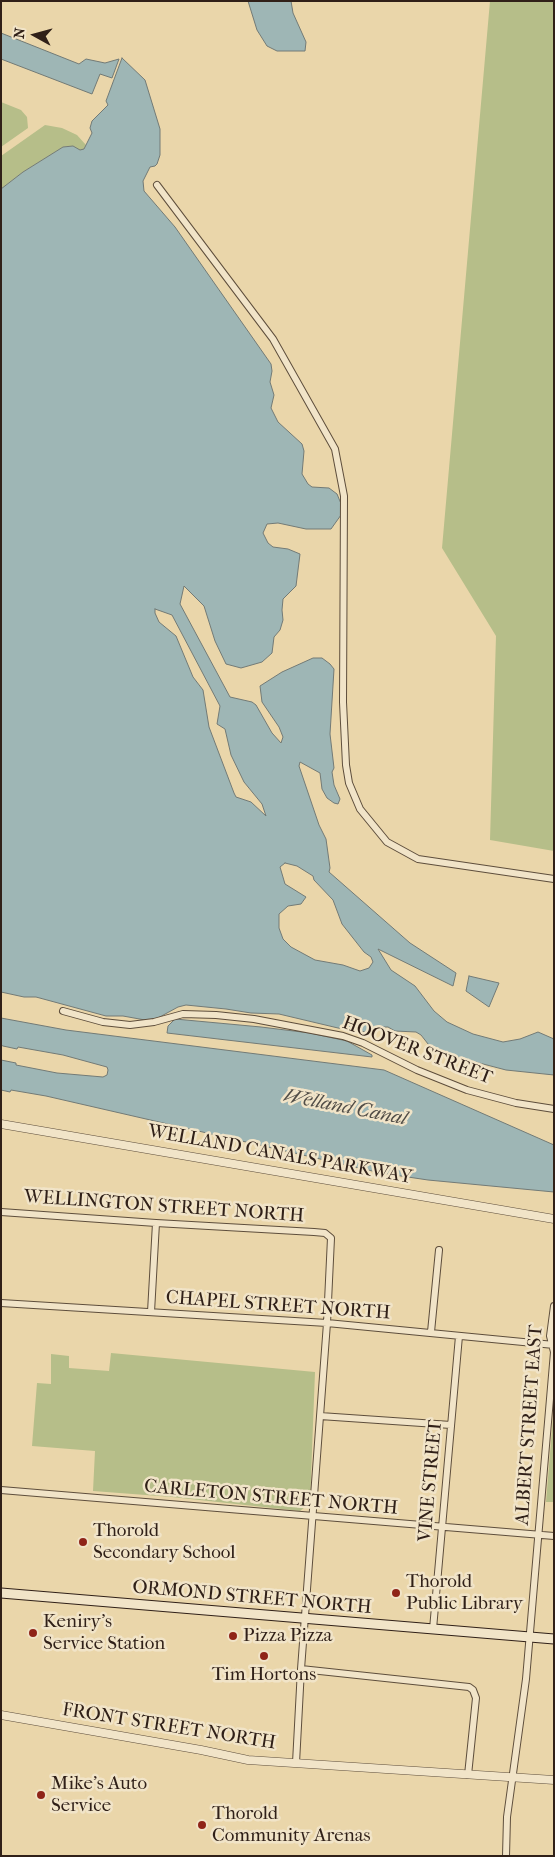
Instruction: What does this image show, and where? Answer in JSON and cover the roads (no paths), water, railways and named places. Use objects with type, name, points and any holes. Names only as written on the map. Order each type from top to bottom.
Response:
[{"type":"main road","name":"ORMOND STREET NORTH","points":[[1,1592],[554,1639]]},
{"type":"street","points":[[157,185],[274,339],[335,449],[344,496],[343,702],[346,765],[350,783],[360,809],[387,842],[418,859],[554,879]]},
{"type":"street","name":"HOOVER STREET","points":[[62,1012],[103,1022],[130,1025],[154,1022],[183,1014],[216,1015],[254,1019],[344,1036],[363,1043],[417,1070],[466,1090],[516,1103],[554,1109]]},
{"type":"street","name":"WELLAND CANALS PARKWAY","points":[[1,1124],[554,1219]]},
{"type":"street","name":"WELLINGTON STREET NORTH","points":[[1,1212],[325,1233],[331,1238],[332,1244],[328,1323]]},
{"type":"street","points":[[151,1312],[156,1223]]},
{"type":"street","points":[[431,1332],[439,1250]]},
{"type":"street","name":"CHAPEL STREET NORTH","points":[[1,1303],[328,1323],[553,1345]]},
{"type":"street","name":"ALBERT STREET EAST","points":[[506,1856],[507,1817],[530,1637],[553,1345],[550,1336],[554,1306]]},
{"type":"street","points":[[296,1763],[300,1669],[328,1323]]},
{"type":"street","name":"VINE STREET","points":[[433,1629],[459,1336]]},
{"type":"street","points":[[320,1416],[451,1425]]},
{"type":"street","name":"CARLETON STREET NORTH","points":[[1,1490],[554,1536]]},
{"type":"street","points":[[300,1669],[469,1687],[473,1690],[476,1698],[468,1776]]},
{"type":"street","name":"FRONT STREET NORTH","points":[[1,1714],[248,1760],[468,1776],[554,1780]]},
{"type":"water","points":[[248,1],[291,1],[293,13],[306,42],[305,51],[277,51],[267,46],[257,30]]},
{"type":"water","points":[[1,33],[79,64],[86,59],[105,63],[119,59],[112,78],[100,74],[92,94],[1,59]]},
{"type":"water","points":[[122,58],[145,80],[160,129],[160,155],[157,164],[150,167],[143,181],[144,191],[175,227],[271,364],[270,382],[274,395],[271,408],[278,422],[302,444],[304,451],[302,474],[308,484],[312,487],[329,488],[337,494],[342,506],[341,515],[331,529],[306,529],[278,523],[267,524],[263,533],[268,543],[273,547],[288,549],[300,554],[296,586],[283,599],[283,620],[280,630],[274,637],[272,653],[262,662],[241,668],[226,664],[215,641],[204,606],[184,586],[180,604],[230,697],[252,702],[256,705],[272,733],[281,743],[283,737],[279,727],[262,702],[260,686],[282,672],[313,658],[322,658],[334,669],[330,734],[334,785],[340,799],[338,804],[327,798],[322,789],[320,773],[300,762],[299,766],[319,825],[326,839],[329,872],[410,943],[456,973],[453,986],[378,949],[391,970],[415,986],[434,1011],[447,1022],[473,1034],[503,1042],[520,1039],[538,1032],[554,1039],[554,1075],[506,1070],[464,1059],[432,1049],[421,1035],[416,1032],[395,1031],[388,1027],[379,1027],[366,1032],[338,1028],[279,1014],[251,1013],[186,1005],[178,1007],[156,1019],[145,1020],[123,1016],[106,1016],[36,997],[24,997],[1,992],[1,189],[23,172],[63,147],[73,146],[80,150],[84,149],[92,133],[90,128],[92,121],[108,105],[106,101]],"holes":[[[155,609],[172,615],[220,706],[217,724],[225,729],[231,755],[244,782],[262,804],[266,816],[251,802],[236,797],[209,727],[203,690],[193,677],[176,636],[159,622]],[[285,863],[297,866],[313,876],[314,880],[333,900],[342,924],[364,952],[371,957],[373,962],[369,968],[360,971],[343,965],[315,960],[291,947],[283,939],[279,928],[279,914],[288,906],[301,904],[306,897],[285,884],[280,867]]]},
{"type":"water","points":[[469,976],[499,983],[489,1007],[466,991]]},
{"type":"water","name":"Welland Canal","points":[[1,1018],[66,1030],[384,1070],[554,1145],[554,1192],[428,1180],[381,1173],[46,1096],[1,1090],[1,1060],[57,1073],[103,1077],[107,1075],[108,1070],[107,1067],[63,1055],[3,1046],[1,1045]]},
{"type":"water","points":[[175,1019],[310,1033],[347,1041],[372,1055],[372,1057],[167,1033],[168,1026]]},
{"type":"place","name":"Thorold Secondary School","points":[[83,1542]]},
{"type":"place","name":"Thorold Public Library","points":[[396,1593]]},
{"type":"place","name":"Keniry's Service Station","points":[[33,1633]]},
{"type":"place","name":"Pizza Pizza","points":[[233,1636]]},
{"type":"place","name":"Tim Hortons","points":[[264,1656]]},
{"type":"place","name":"Mike's Auto Service","points":[[41,1795]]},
{"type":"place","name":"Thorold Community Arenas","points":[[202,1825]]}]
